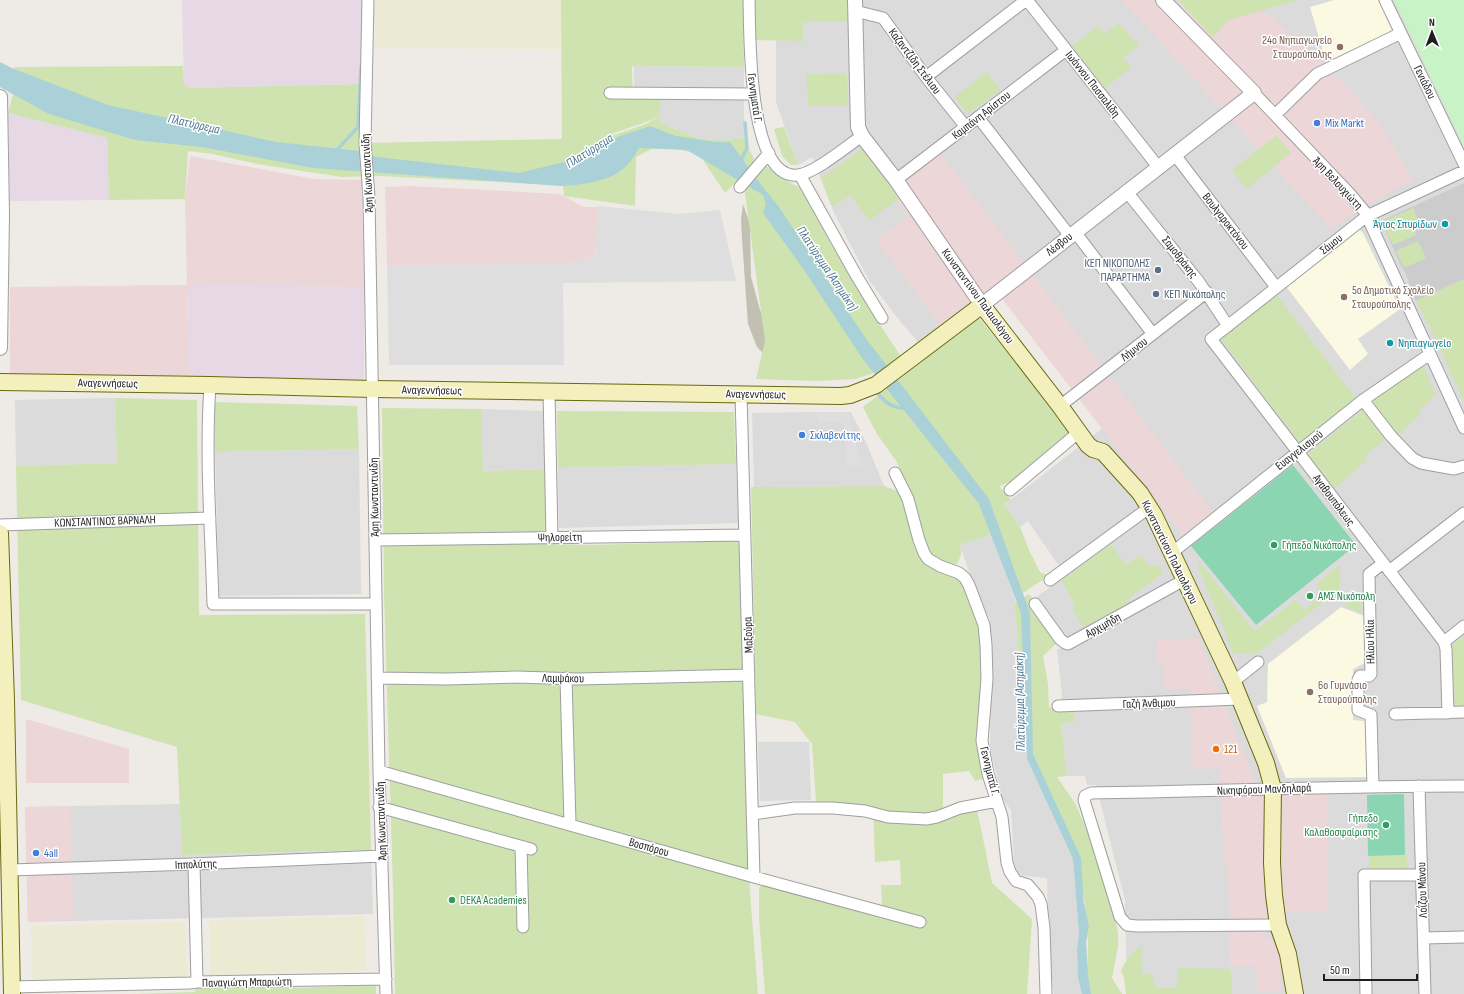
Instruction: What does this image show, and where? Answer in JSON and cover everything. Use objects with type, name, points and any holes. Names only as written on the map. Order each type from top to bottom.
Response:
[{"type":"main road","name":"Λέσβου","points":[[862,391],[876,386],[982,305]]},
{"type":"main road","name":"Κωνσταντίνου Παλαιολόγου","points":[[982,305],[1060,406],[1088,445],[1093,449],[1103,452],[1140,493],[1150,507],[1173,552],[1184,580],[1233,682],[1266,763],[1273,789],[1272,863],[1274,895],[1278,925],[1288,954],[1295,994]]},
{"type":"main road","name":"Αναγεννήσεως","points":[[0,382],[210,384],[373,389],[834,396],[850,395],[862,391]]},
{"type":"main road","points":[[0,533],[2,668],[10,870],[12,991]]},
{"type":"street","name":"Άρη Κωνσταντινίδη","points":[[368,0],[365,143],[369,197],[379,807],[386,994]]},
{"type":"street","name":"Γεννηματά Γ.","points":[[749,0],[750,59],[753,94],[758,124],[769,153],[776,164],[791,175],[800,175]]},
{"type":"street","points":[[926,77],[1026,0]]},
{"type":"street","name":"Ιωάννου Πασσαλίδη","points":[[1026,0],[1158,168]]},
{"type":"street","name":"Γενιάδου","points":[[1386,0],[1464,164]]},
{"type":"street","name":"Άρη Βελουχιώτη","points":[[1166,1],[1358,202],[1367,216],[1464,428]]},
{"type":"street","name":"Καζαντζίδη Στέλιου","points":[[855,5],[883,18],[926,77],[966,127]]},
{"type":"street","name":"Κωνσταντίνου Παλαιολόγου","points":[[855,5],[858,127],[862,136],[896,180],[982,305]]},
{"type":"street","points":[[1275,115],[1317,74],[1401,33]]},
{"type":"street","name":"Καμπάνη Αρίστου","points":[[896,180],[1066,50]]},
{"type":"street","points":[[610,93],[753,94]]},
{"type":"street","name":"Λέσβου","points":[[982,305],[1254,93]]},
{"type":"street","points":[[0,97],[2,215],[0,348]]},
{"type":"street","points":[[978,118],[1153,334]]},
{"type":"street","points":[[862,136],[818,167],[800,175],[852,269],[882,318]]},
{"type":"street","points":[[740,187],[769,153]]},
{"type":"street","name":"Βουλγαροκτόνου","points":[[1175,155],[1276,287]]},
{"type":"street","name":"Σάμου","points":[[1211,339],[1367,216],[1464,171]]},
{"type":"street","name":"Σαμοθράκης","points":[[1128,192],[1207,292],[1228,326]]},
{"type":"street","name":"Λήμνου","points":[[1060,406],[1207,292]]},
{"type":"street","name":"Αγαθουπόλεως","points":[[1211,339],[1444,642]]},
{"type":"street","name":"Ευαγγελισμού","points":[[1173,552],[1363,400],[1430,354]]},
{"type":"street","points":[[210,384],[208,412],[208,473],[213,604],[376,604]]},
{"type":"street","points":[[549,391],[552,538]]},
{"type":"street","name":"Μαξούρα","points":[[741,394],[754,877]]},
{"type":"street","points":[[1363,400],[1391,436],[1412,458],[1421,463],[1454,469],[1464,466]]},
{"type":"street","points":[[1010,490],[1079,432]]},
{"type":"street","name":"Γεννηματά Γ.","points":[[895,473],[908,498],[921,547],[928,559],[940,566],[959,573],[965,578],[984,625],[987,679],[982,741],[988,774],[1002,817],[1007,863],[1010,872],[1016,881],[1028,885],[1042,904],[1046,994]]},
{"type":"street","points":[[1050,580],[1150,507]]},
{"type":"street","points":[[1385,567],[1464,513]]},
{"type":"street","name":"ΚΩΝΣΤΑΝΤΙΝΟΣ ΒΑΡΝΑΛΗ","points":[[0,525],[210,518]]},
{"type":"street","name":"Ψηλορείτη","points":[[375,540],[745,535]]},
{"type":"street","name":"Ηλίου Ηλία","points":[[1373,787],[1371,715],[1358,710],[1358,678],[1360,676],[1369,676],[1371,674],[1369,574],[1385,567]]},
{"type":"street","name":"Αρχιμήδη","points":[[1035,604],[1060,639],[1065,644],[1068,644],[1184,580]]},
{"type":"street","points":[[1448,713],[1446,649],[1444,642],[1464,626]]},
{"type":"street","points":[[1233,682],[1258,662]]},
{"type":"street","name":"Λαμψάκου","points":[[377,678],[447,679],[749,675]]},
{"type":"street","points":[[566,678],[570,824]]},
{"type":"street","name":"Γαζή Άνθιμου","points":[[1058,706],[1240,699]]},
{"type":"street","points":[[1395,714],[1464,712]]},
{"type":"street","name":"Βοσπόρου","points":[[379,770],[754,877],[920,922]]},
{"type":"street","name":"Λοΐζου Μάνου","points":[[1419,786],[1425,994]]},
{"type":"street","name":"Νικηφόρου Μανδηλαρά","points":[[1278,925],[1133,926],[1126,924],[1120,917],[1084,798],[1089,794],[1464,786]]},
{"type":"street","points":[[752,814],[813,808],[848,809],[865,811],[888,817],[926,819],[960,808],[997,801]]},
{"type":"street","points":[[379,807],[526,848],[523,927]]},
{"type":"street","name":"Ιππολύτης","points":[[10,870],[382,856]]},
{"type":"street","points":[[193,986],[194,864]]},
{"type":"street","points":[[1366,994],[1364,875],[1421,875]]},
{"type":"street","points":[[1424,938],[1464,937]]},
{"type":"street","name":"Παναγιώτη Μπαριώτη","points":[[12,991],[386,979]]},
{"type":"shaded area","points":[[182,0],[362,0],[364,84],[189,88],[184,84]]},
{"type":"shaded area","points":[[754,0],[1464,0],[1464,994],[1127,994],[1125,900],[1096,785],[1087,785],[1085,776],[1067,776],[1061,722],[1062,694],[1057,649],[1066,648],[1070,645],[1035,598],[1066,576],[1028,521],[1020,527],[1004,505],[1112,421],[998,280],[919,343],[899,320],[869,280],[834,213],[812,157],[798,165],[776,102],[776,41]]},
{"type":"shaded area","points":[[1122,0],[1178,0],[1213,37],[1229,20],[1260,11],[1272,18],[1337,77],[1376,119],[1413,179],[1330,228]]},
{"type":"shaded area","name":"24ο Νηπιαγωγείο Σταυρούπολης","points":[[1334,0],[1378,0],[1392,31],[1326,62],[1310,7]]},
{"type":"shaded area","points":[[634,66],[744,67],[744,138],[724,140],[701,139],[660,123],[660,89],[634,90]]},
{"type":"shaded area","points":[[8,113],[107,138],[109,200],[10,201]]},
{"type":"shaded area","points":[[935,146],[1218,519],[1189,542],[993,287],[941,326],[876,240],[908,216],[884,185]]},
{"type":"shaded area","points":[[190,156],[314,179],[362,180],[364,287],[187,285],[185,199]]},
{"type":"shaded area","points":[[1464,183],[1464,279],[1416,301],[1405,272],[1381,221]]},
{"type":"shaded area","points":[[410,186],[560,194],[584,207],[598,207],[595,257],[563,264],[387,265],[385,187]]},
{"type":"shaded area","points":[[743,204],[750,224],[751,277],[760,310],[773,341],[766,356],[757,347],[748,324],[741,219]]},
{"type":"shaded area","points":[[598,206],[679,214],[720,210],[736,281],[563,283],[564,365],[389,365],[387,265],[563,264],[595,257]]},
{"type":"shaded area","name":"5ο Δημοτικό Σχολείο Σταυρούπολης","points":[[1358,228],[1363,233],[1400,309],[1358,339],[1368,354],[1350,370],[1285,285]]},
{"type":"shaded area","points":[[187,285],[189,377],[10,376],[10,287]]},
{"type":"shaded area","points":[[187,285],[364,287],[364,380],[189,377]]},
{"type":"shaded area","points":[[115,398],[117,463],[16,466],[15,400]]},
{"type":"shaded area","points":[[481,409],[544,411],[546,469],[482,471]]},
{"type":"shaded area","points":[[817,412],[848,412],[862,466],[846,467],[844,422],[818,422]]},
{"type":"shaded area","points":[[851,412],[866,442],[884,486],[754,487],[752,413]]},
{"type":"shaded area","points":[[359,449],[361,594],[219,596],[215,452]]},
{"type":"shaded area","points":[[736,464],[738,523],[559,528],[558,468]]},
{"type":"shaded area","points":[[991,534],[1016,602],[1014,604],[1027,759],[1073,859],[1079,934],[1077,949],[1078,978],[1082,994],[1054,994],[1049,955],[1047,878],[1015,875],[1011,810],[1002,798],[990,749],[990,618],[982,610],[960,545]]},
{"type":"shaded area","name":"6ο Γυμνάσιο Σταυρούπολης","points":[[1341,607],[1364,616],[1365,663],[1353,669],[1353,720],[1365,721],[1367,777],[1286,778],[1257,706],[1267,702],[1268,664]]},
{"type":"shaded area","points":[[1199,638],[1260,795],[1327,794],[1328,911],[1265,912],[1267,940],[1280,940],[1281,992],[1257,992],[1256,966],[1230,966],[1228,868],[1226,868],[1224,856],[1219,768],[1192,769],[1191,689],[1164,689],[1164,662],[1155,662],[1155,650],[1158,650],[1158,640]]},
{"type":"shaded area","points":[[26,719],[129,749],[129,783],[26,783]]},
{"type":"shaded area","points":[[758,742],[809,742],[811,800],[760,801]]},
{"type":"shaded area","points":[[180,804],[182,855],[371,850],[373,914],[28,922],[25,807]]},
{"type":"shaded area","points":[[70,806],[73,919],[28,922],[25,807]]},
{"type":"green space","points":[[375,0],[561,0],[561,49],[375,48]]},
{"type":"green space","points":[[561,0],[743,0],[744,67],[632,67],[633,98],[660,97],[660,116],[660,123],[701,139],[724,140],[744,138],[755,161],[725,193],[699,154],[659,145],[636,157],[635,206],[564,196],[563,185],[379,176],[342,177],[257,164],[213,154],[188,151],[185,199],[109,200],[107,138],[8,113],[14,91],[14,67],[183,66],[184,84],[189,88],[364,84],[363,143],[562,139]],"holes":[[[660,116],[646,124],[614,135],[598,148],[575,156],[598,147],[614,133]]]},
{"type":"green space","points":[[753,0],[849,0],[849,21],[803,22],[803,41],[754,40]]},
{"type":"green space","points":[[1178,0],[1298,0],[1229,20],[1213,37]]},
{"type":"green space","points":[[1394,0],[1464,0],[1464,147]]},
{"type":"green space","points":[[1119,23],[1139,46],[1123,57],[1131,67],[1105,88],[1072,46],[1098,26],[1105,34]]},
{"type":"green space","points":[[987,72],[1000,90],[968,114],[954,97]]},
{"type":"green space","points":[[847,73],[848,106],[808,106],[807,74]]},
{"type":"green space","points":[[784,127],[798,165],[791,165],[782,156],[774,129]]},
{"type":"green space","points":[[1276,135],[1291,153],[1247,189],[1232,170]]},
{"type":"green space","points":[[862,149],[900,198],[869,221],[851,195],[832,207],[821,178]]},
{"type":"green space","points":[[766,166],[803,191],[819,218],[829,241],[872,313],[902,358],[877,372],[855,379],[818,381],[756,379],[765,341],[745,193],[753,178]]},
{"type":"green space","points":[[1413,208],[1418,219],[1411,223],[1416,235],[1393,245],[1382,222]]},
{"type":"green space","points":[[1418,241],[1426,258],[1404,268],[1396,251]]},
{"type":"green space","points":[[1464,279],[1464,402],[1430,327],[1416,301]]},
{"type":"green space","points":[[1277,295],[1356,399],[1300,443],[1220,338]]},
{"type":"green space","points":[[979,318],[1073,432],[1010,482],[999,486],[1011,500],[1004,504],[1020,527],[1039,570],[1041,573],[1050,575],[1023,593],[1000,531],[960,545],[961,555],[956,565],[944,564],[928,552],[897,462],[877,434],[863,407]]},
{"type":"green space","points":[[1422,364],[1436,395],[1419,411],[1420,415],[1397,436],[1371,402]]},
{"type":"green space","points":[[115,398],[197,400],[199,615],[365,614],[371,850],[182,855],[177,747],[21,700],[16,466],[117,463]]},
{"type":"green space","points":[[215,402],[357,406],[359,449],[215,452]]},
{"type":"green space","points":[[382,408],[481,409],[483,471],[546,469],[548,544],[590,545],[738,541],[740,551],[750,894],[758,994],[395,994],[384,593]]},
{"type":"green space","points":[[1363,410],[1385,440],[1366,454],[1367,460],[1334,489],[1308,454]]},
{"type":"green space","points":[[557,411],[734,412],[736,464],[558,468]]},
{"type":"green space","name":"Γήπεδο Νικόπολης","points":[[1293,465],[1356,545],[1256,625],[1191,546]]},
{"type":"green space","points":[[884,486],[899,492],[903,498],[920,553],[962,581],[977,619],[980,638],[986,778],[975,781],[969,771],[943,774],[943,809],[977,809],[992,883],[1032,919],[1027,994],[765,994],[759,918],[759,889],[761,884],[883,919],[881,885],[901,885],[900,860],[875,862],[873,806],[816,803],[812,744],[795,722],[756,714],[751,487]]},
{"type":"green space","points":[[1111,544],[1126,565],[1142,555],[1148,565],[1160,565],[1162,574],[1130,597],[1130,601],[1117,611],[1084,628],[1072,608],[1075,604],[1061,580]]},
{"type":"green space","points":[[1199,562],[1255,631],[1295,600],[1308,614],[1257,653],[1234,654],[1198,567]]},
{"type":"green space","points":[[1340,565],[1339,590],[1309,613],[1305,609],[1324,594],[1316,584]]},
{"type":"green space","points":[[1361,593],[1362,613],[1344,606]]},
{"type":"green space","points":[[1029,594],[1035,601],[1057,643],[1043,656],[1048,684],[1049,708],[1075,705],[1074,723],[1061,722],[1067,776],[1057,777],[1076,805],[1095,850],[1107,885],[1118,932],[1118,946],[1112,978],[1122,994],[1089,994],[1087,978],[1088,944],[1083,892],[1064,832],[1029,750],[1023,705],[1014,604]]},
{"type":"green space","points":[[1464,636],[1464,706],[1455,707],[1452,645]]},
{"type":"green space","name":"Γήπεδο Καλαθοσφαίρισης","points":[[1404,794],[1405,855],[1368,856],[1367,795]]},
{"type":"green space","points":[[1369,856],[1407,856],[1408,869],[1405,871],[1369,872]]},
{"type":"green space","points":[[364,916],[366,970],[211,975],[209,921]]},
{"type":"green space","points":[[185,922],[187,979],[33,983],[31,926]]},
{"type":"green space","points":[[1142,945],[1142,973],[1151,974],[1156,988],[1177,988],[1177,968],[1231,969],[1232,994],[1126,994],[1124,977],[1121,971],[1130,956]]},
{"type":"green space","points":[[376,985],[376,994],[131,994],[195,992],[196,988],[295,988]]},
{"type":"water","points":[[0,62],[14,69],[108,105],[276,142],[360,151],[377,157],[519,173],[593,155],[617,137],[650,126],[676,136],[716,142],[730,142],[779,207],[864,336],[989,499],[1030,613],[1033,754],[1081,858],[1088,975],[1091,994],[1082,994],[1078,978],[1077,949],[1079,934],[1073,859],[1027,759],[1021,613],[979,504],[862,358],[804,270],[763,213],[766,205],[763,195],[687,150],[639,148],[626,166],[618,173],[610,177],[585,184],[561,186],[313,168],[202,147],[135,140],[49,114],[0,87]]},
{"type":"waterway","points":[[335,152],[358,127],[361,67]]},
{"type":"waterway","points":[[740,162],[747,148],[745,123]]},
{"type":"waterway","points":[[875,390],[888,403],[895,407],[906,409]]},
{"type":"waterway","name":"Πλατύρεμμα (Ασημάκη)","points":[[1083,906],[1087,926],[1085,939]]},
{"type":"place","name":"24ο Νηπιαγωγείο Σταυρούπολης","points":[[1340,47]]},
{"type":"place","name":"Mix Markt","points":[[1317,123]]},
{"type":"place","name":"Άγιος Σπυρίδων","points":[[1445,224]]},
{"type":"place","name":"ΚΕΠ ΝΙΚΟΠΟΛΗΣ ΠΑΡΑΡΤΗΜΑ","points":[[1158,270]]},
{"type":"place","name":"ΚΕΠ Νικόπολης","points":[[1156,294]]},
{"type":"place","name":"5ο Δημοτικό Σχολείο Σταυρούπολης","points":[[1344,297]]},
{"type":"place","name":"Νηπιαγωγείο","points":[[1390,343]]},
{"type":"place","name":"Σκλαβενίτης","points":[[802,435]]},
{"type":"place","name":"Γήπεδο Νικόπολης","points":[[1274,545]]},
{"type":"place","name":"ΑΜΣ Νικόπολη","points":[[1310,596]]},
{"type":"place","name":"6ο Γυμνάσιο Σταυρούπολης","points":[[1310,692]]},
{"type":"place","name":"121","points":[[1216,749]]},
{"type":"place","name":"Γήπεδο Καλαθοσφαίρισης","points":[[1386,825]]},
{"type":"place","name":"4all","points":[[36,853]]},
{"type":"place","name":"DEKA Academies","points":[[452,900]]},
{"type":"water label","name":"Πλατύρρεμα","points":[[194,123]]},
{"type":"water label","name":"Πλατύρρεμα","points":[[589,150]]}]
